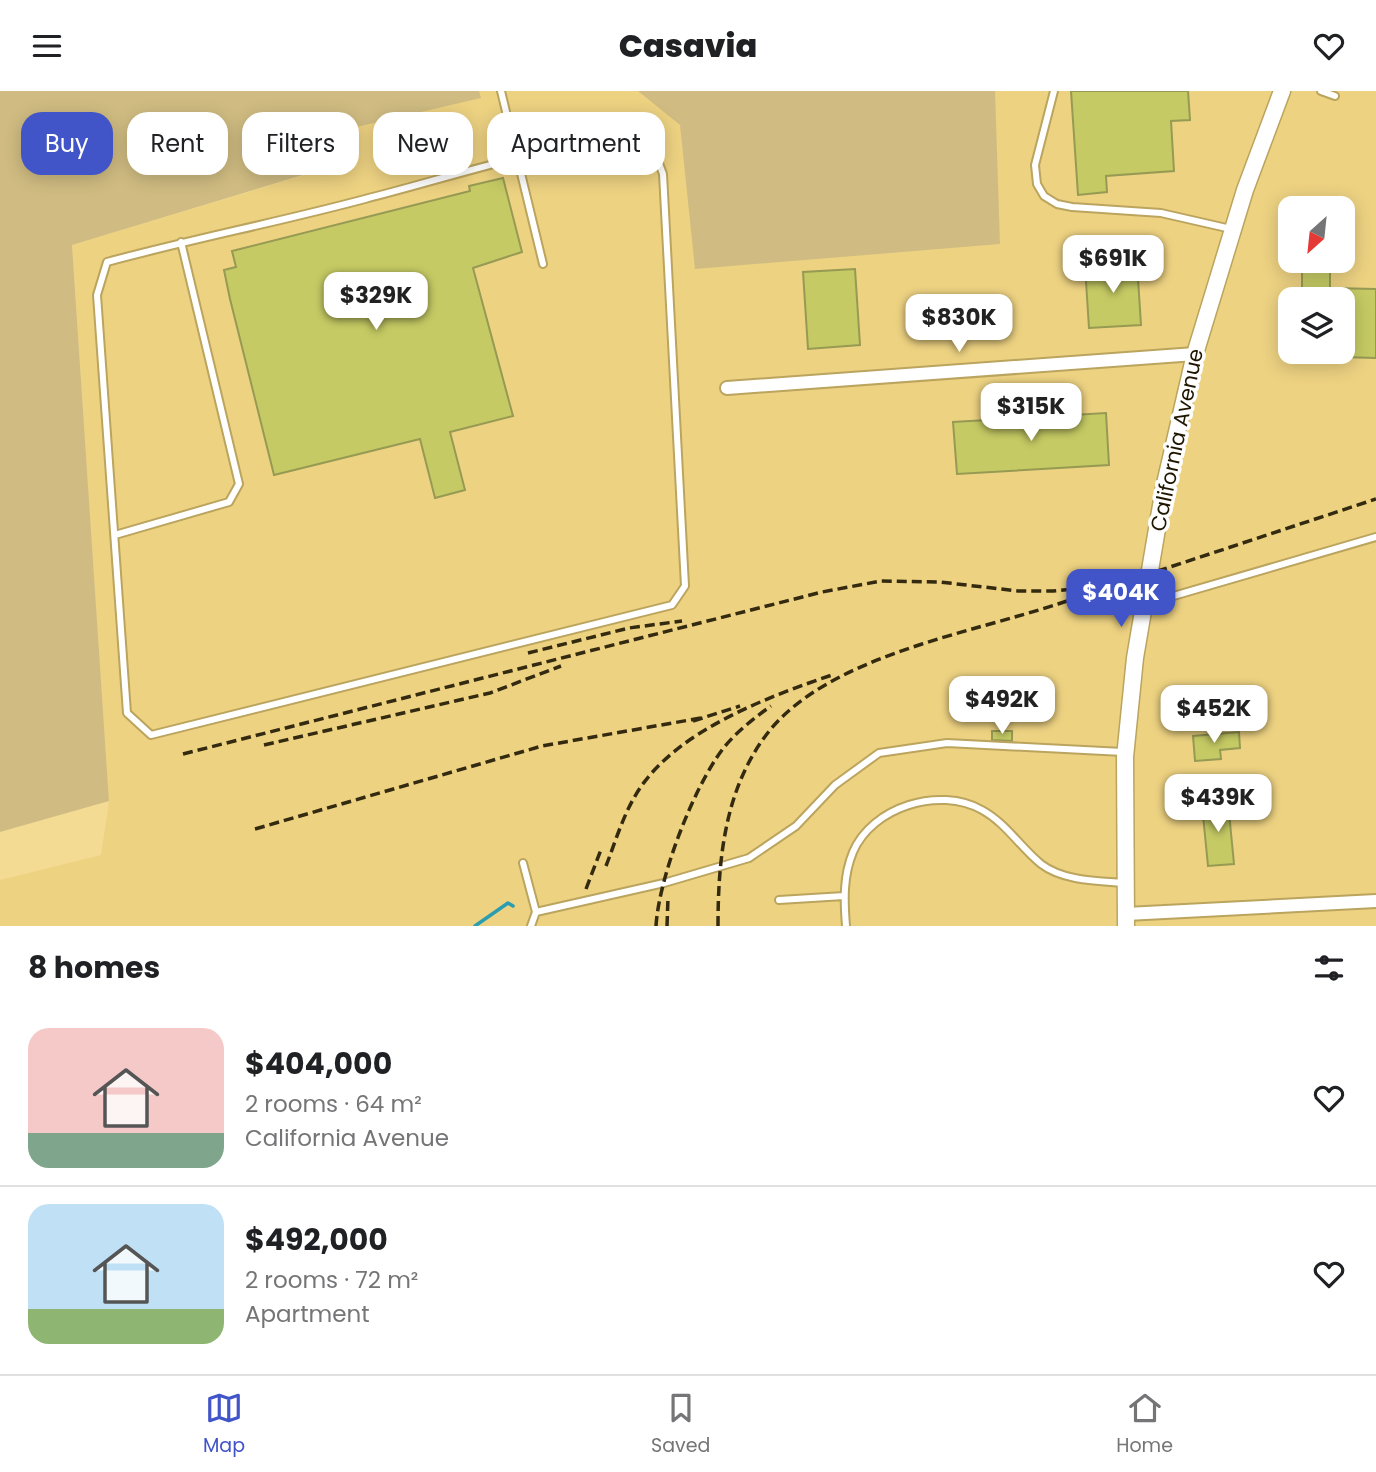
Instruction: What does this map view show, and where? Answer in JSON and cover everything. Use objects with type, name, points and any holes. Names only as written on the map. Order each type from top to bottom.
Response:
[{"type":"street","name":"California Avenue","points":[[1126,920],[1125,752],[1144,605],[1164,488],[1195,354],[1233,229],[1282,91]]},
{"type":"street","points":[[727,388],[1195,354]]},
{"type":"street","points":[[1126,920],[1376,901]]},
{"type":"lane","points":[[501,91],[505,112]]},
{"type":"lane","points":[[1054,91],[1035,166],[1037,184],[1044,196],[1057,204],[1072,207],[1161,213],[1233,229]]},
{"type":"lane","points":[[1321,91],[1335,96]]},
{"type":"lane","points":[[487,165],[364,199],[107,262],[97,295],[127,713],[151,735],[672,605],[685,586],[663,175]]},
{"type":"lane","points":[[520,175],[543,264]]},
{"type":"lane","points":[[115,535],[229,502],[239,484],[181,242]]},
{"type":"lane","points":[[1144,605],[1376,537]]},
{"type":"lane","points":[[536,912],[652,886],[749,858],[796,826],[835,785],[879,753],[947,743],[1125,752]]},
{"type":"lane","points":[[845,926],[845,874],[854,849],[869,828],[906,805],[938,798],[980,809],[1013,833],[1042,865],[1081,879],[1126,883]]},
{"type":"lane","points":[[523,863],[536,912],[531,926]]},
{"type":"lane","points":[[779,900],[844,896]]},
{"type":"shaded area","points":[[0,91],[479,91],[481,98],[421,112],[373,112],[373,123],[359,126],[359,112],[242,112],[242,175],[303,175],[72,245],[109,801],[0,832]]},
{"type":"shaded area","points":[[312,91],[1376,91],[1376,926],[0,926],[0,880],[101,855],[109,802],[72,245],[305,175],[359,175],[359,112],[316,112]]},
{"type":"shaded area","points":[[638,91],[995,91],[1000,244],[695,269],[680,125]]},
{"type":"building","points":[[1071,91],[1188,91],[1190,120],[1171,121],[1174,171],[1106,176],[1107,192],[1078,195]]},
{"type":"building","points":[[503,178],[522,252],[473,268],[513,416],[450,432],[465,490],[435,498],[420,439],[274,475],[224,270],[236,267],[232,251],[470,191],[469,186]]},
{"type":"building","points":[[1137,263],[1141,325],[1089,328],[1085,266]]},
{"type":"building","points":[[855,269],[860,345],[808,349],[803,272]]},
{"type":"building","points":[[1302,273],[1330,273],[1330,287],[1302,287]]},
{"type":"building","points":[[1355,289],[1376,289],[1376,358],[1355,357]]},
{"type":"building","points":[[1106,413],[1109,465],[957,474],[953,422]]},
{"type":"building","points":[[992,731],[1012,731],[1012,741],[992,740]]},
{"type":"building","points":[[1239,732],[1240,748],[1220,750],[1221,759],[1195,761],[1193,736]]},
{"type":"building","points":[[1228,802],[1234,864],[1208,866],[1202,805]]},
{"type":"waterway","points":[[475,926],[508,903],[513,906]]},
{"type":"railway","points":[[718,926],[720,875],[727,824],[743,775],[770,730],[796,705],[828,683],[904,650],[1058,604],[1376,499]]},
{"type":"railway","points":[[183,754],[822,592],[881,581],[940,582],[1018,591],[1053,591],[1115,585]]},
{"type":"railway","points":[[528,653],[629,628],[682,621]]},
{"type":"railway","points":[[264,745],[490,693],[561,666]]},
{"type":"railway","points":[[606,866],[634,797],[657,767],[678,748],[728,717],[755,704],[835,674]]},
{"type":"railway","points":[[693,721],[740,706]]},
{"type":"railway","points":[[656,926],[671,859],[700,787],[727,744],[771,706]]},
{"type":"railway","points":[[255,829],[542,746],[701,718]]},
{"type":"railway","points":[[586,889],[602,847]]},
{"type":"railway","points":[[667,926],[668,898]]}]
